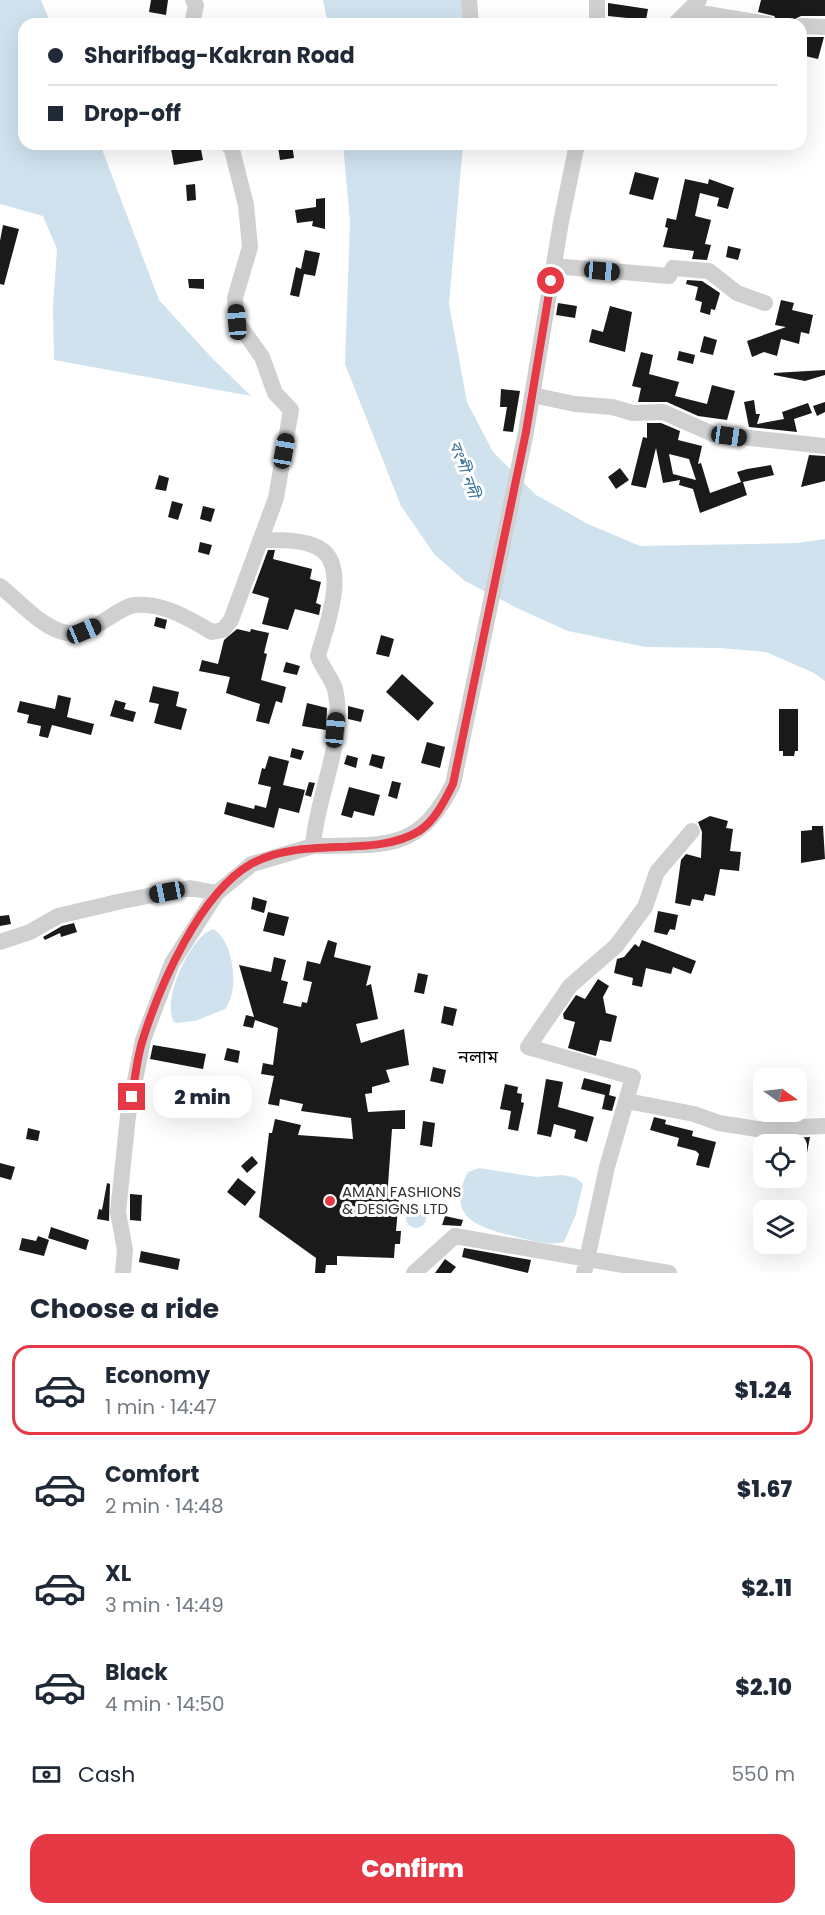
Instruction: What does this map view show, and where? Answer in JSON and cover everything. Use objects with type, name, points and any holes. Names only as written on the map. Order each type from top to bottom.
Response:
[{"type":"street","points":[[193,0],[196,5],[193,18]]},
{"type":"street","points":[[469,0],[470,18]]},
{"type":"street","points":[[597,0],[597,18]]},
{"type":"street","points":[[681,18],[694,5],[745,18]]},
{"type":"street","points":[[807,27],[825,27]]},
{"type":"street","points":[[0,586],[50,627],[66,633],[93,627],[133,605],[159,608],[186,616],[212,632],[223,630],[231,620],[276,498],[291,410],[275,393],[262,357],[237,322],[235,298],[250,248],[246,205],[232,150]]},
{"type":"street","points":[[123,1273],[125,1250],[118,1212],[120,1180],[128,1116],[143,1040],[172,963],[217,893],[252,864],[313,846],[391,843],[420,831],[440,810],[453,784],[526,432],[576,150]]},
{"type":"street","points":[[554,266],[669,276],[673,268],[709,271],[736,293],[765,303]]},
{"type":"street","points":[[532,395],[575,404],[612,407],[633,413],[663,412],[713,434],[825,446]]},
{"type":"street","points":[[260,540],[296,541],[317,546],[330,559],[336,583],[318,656],[331,677],[337,710],[330,770],[315,823],[313,846]]},
{"type":"street","points":[[586,1266],[604,1178],[633,1077],[528,1047],[570,986],[616,946],[645,907],[657,872],[692,831]]},
{"type":"street","points":[[0,942],[30,932],[58,916],[122,901],[190,888],[217,893]]},
{"type":"street","points":[[627,1101],[694,1114],[719,1123],[757,1129],[825,1126]]},
{"type":"street","points":[[414,1273],[455,1236],[586,1266],[669,1273]]},
{"type":"water","points":[[0,0],[41,0],[48,18],[18,18],[18,150],[102,150],[159,300],[212,358],[251,396],[54,360],[53,307],[57,249],[43,216],[0,204]]},
{"type":"water","points":[[323,0],[461,0],[463,18],[327,18]]},
{"type":"water","name":"বংশী নদী","points":[[344,150],[462,150],[449,304],[467,402],[493,452],[536,495],[588,524],[640,546],[797,543],[825,539],[825,681],[814,673],[766,652],[719,648],[645,647],[568,631],[465,581],[435,555],[401,506],[345,364],[350,222]]},
{"type":"water","points":[[213,929],[226,944],[230,955],[233,979],[230,1001],[225,1009],[195,1021],[175,1023],[171,1014],[171,1001],[180,971],[196,944],[204,934]]},
{"type":"water","points":[[479,1168],[536,1177],[563,1175],[576,1178],[583,1184],[576,1214],[564,1242],[546,1243],[529,1240],[490,1230],[470,1219],[463,1211],[460,1201],[462,1188],[468,1172]]},
{"type":"water","points":[[412,1208],[420,1208],[426,1214],[426,1222],[420,1228],[412,1228],[406,1222],[406,1214]]},
{"type":"building","points":[[151,0],[168,0],[166,15],[149,12]]},
{"type":"building","points":[[761,0],[825,0],[825,16],[775,18],[758,12]]},
{"type":"building","points":[[608,3],[648,9],[646,18],[608,16]]},
{"type":"building","points":[[807,37],[824,37],[818,59],[807,56]]},
{"type":"building","points":[[171,150],[201,150],[203,160],[174,165]]},
{"type":"building","points":[[279,150],[293,150],[294,158],[280,160]]},
{"type":"building","points":[[635,172],[659,178],[653,200],[629,194]]},
{"type":"building","points":[[685,179],[708,184],[709,179],[734,188],[728,209],[717,206],[719,198],[700,193],[695,216],[711,220],[705,244],[711,245],[707,260],[692,259],[694,251],[663,247],[668,228],[665,227],[667,218],[676,220]]},
{"type":"building","points":[[195,184],[196,200],[187,201],[186,185]]},
{"type":"building","points":[[325,198],[325,229],[312,226],[313,221],[297,223],[295,210],[316,207],[316,199]]},
{"type":"building","points":[[3,225],[19,229],[4,285],[0,284],[0,241]]},
{"type":"building","points":[[728,246],[741,249],[738,260],[726,257]]},
{"type":"building","points":[[305,250],[320,253],[315,276],[304,274],[299,297],[290,295],[296,267],[301,269]]},
{"type":"building","points":[[188,279],[204,279],[204,289],[189,288]]},
{"type":"building","points":[[687,280],[702,281],[720,293],[715,310],[711,309],[710,315],[700,312],[702,302],[695,300],[698,287],[686,284]]},
{"type":"building","points":[[781,300],[794,303],[792,310],[813,315],[809,334],[801,332],[799,344],[781,339],[777,356],[764,352],[752,357],[747,341],[786,327],[775,325]]},
{"type":"building","points":[[558,303],[577,306],[575,318],[556,315]]},
{"type":"building","points":[[610,306],[632,312],[625,352],[589,342],[592,329],[603,332]]},
{"type":"building","points":[[704,336],[717,340],[713,355],[700,352]]},
{"type":"building","points":[[679,351],[695,355],[693,364],[677,360]]},
{"type":"building","points":[[641,352],[653,355],[649,374],[679,382],[675,396],[707,404],[712,385],[735,391],[727,420],[698,416],[667,402],[638,402],[641,388],[632,386]]},
{"type":"building","points":[[825,370],[825,375],[805,381],[774,375],[774,373]]},
{"type":"building","points":[[501,389],[520,391],[513,432],[503,431],[507,407],[500,407]]},
{"type":"building","points":[[754,400],[756,414],[760,414],[757,424],[784,419],[782,412],[808,403],[812,413],[794,419],[797,432],[749,427],[744,402]]},
{"type":"building","points":[[825,402],[825,412],[817,416],[813,406]]},
{"type":"building","points":[[647,423],[661,423],[680,431],[678,440],[702,446],[698,464],[701,463],[710,493],[741,482],[737,472],[747,469],[771,465],[774,475],[743,482],[747,495],[700,513],[693,489],[679,485],[680,480],[663,483],[656,448],[646,488],[631,485],[643,437],[647,438]],"holes":[[[669,454],[689,459],[696,480],[673,474]]]},
{"type":"building","points":[[809,455],[825,456],[825,481],[801,487]]},
{"type":"building","points":[[620,468],[629,480],[616,489],[608,477]]},
{"type":"building","points":[[159,475],[169,478],[166,491],[155,489]]},
{"type":"building","points":[[172,501],[183,504],[178,520],[168,517]]},
{"type":"building","points":[[203,506],[215,509],[211,522],[200,519]]},
{"type":"building","points":[[200,542],[212,545],[209,555],[198,552]]},
{"type":"building","points":[[268,550],[275,550],[273,559],[312,569],[310,579],[321,582],[316,603],[321,605],[319,615],[295,609],[288,630],[262,624],[269,598],[252,593]]},
{"type":"building","points":[[156,617],[167,620],[165,629],[154,626]]},
{"type":"building","points":[[237,629],[269,633],[261,680],[286,687],[282,703],[276,701],[269,724],[256,721],[260,704],[226,693],[230,677],[199,671],[202,660],[218,664],[224,640]]},
{"type":"building","points":[[381,635],[394,639],[389,657],[376,654]]},
{"type":"building","points":[[286,662],[300,666],[297,675],[283,672]]},
{"type":"building","points":[[402,674],[434,703],[418,721],[386,692]]},
{"type":"building","points":[[153,686],[179,692],[176,706],[187,709],[181,730],[154,723],[159,704],[149,702]]},
{"type":"building","points":[[58,695],[71,698],[67,717],[94,724],[91,735],[52,725],[48,738],[39,736],[41,726],[27,723],[29,715],[17,712],[20,701],[55,709]]},
{"type":"building","points":[[115,700],[126,703],[124,709],[136,712],[133,722],[110,716]]},
{"type":"building","points":[[307,703],[327,708],[326,730],[302,726]]},
{"type":"building","points":[[348,706],[364,710],[361,722],[348,719]]},
{"type":"building","points":[[779,709],[798,709],[798,751],[795,751],[794,756],[783,756],[783,751],[779,751]]},
{"type":"building","points":[[427,742],[445,747],[440,768],[421,763]]},
{"type":"building","points":[[292,748],[304,751],[301,760],[290,757]]},
{"type":"building","points":[[372,754],[385,757],[382,769],[369,765]]},
{"type":"building","points":[[347,755],[358,758],[356,768],[344,764]]},
{"type":"building","points":[[269,756],[289,761],[283,785],[305,790],[299,813],[279,808],[274,828],[224,814],[227,802],[254,809],[255,805],[266,808],[271,787],[258,784],[262,768],[265,769]]},
{"type":"building","points":[[392,781],[401,783],[397,799],[388,796]]},
{"type":"building","points":[[309,782],[315,783],[311,797],[305,795]]},
{"type":"building","points":[[349,787],[380,795],[374,816],[354,811],[352,818],[341,815]]},
{"type":"building","points":[[710,816],[728,821],[726,828],[733,829],[730,851],[741,852],[739,871],[720,869],[715,896],[705,894],[703,901],[692,899],[690,906],[675,903],[681,860],[686,854],[701,858],[702,832],[698,822]]},
{"type":"building","points":[[812,826],[823,826],[825,859],[801,863],[801,831],[812,830]]},
{"type":"building","points":[[253,897],[267,901],[264,913],[251,909]]},
{"type":"building","points":[[658,911],[678,915],[675,930],[670,929],[667,935],[654,932]]},
{"type":"building","points":[[268,912],[289,917],[284,936],[263,931]]},
{"type":"building","points":[[9,915],[11,924],[0,926],[0,916]]},
{"type":"building","points":[[74,923],[77,932],[61,937],[60,933],[45,940],[43,937],[62,926]]},
{"type":"building","points":[[328,940],[337,943],[334,957],[371,966],[366,986],[371,984],[378,1019],[356,1024],[361,1043],[404,1029],[409,1065],[386,1070],[390,1082],[372,1087],[372,1093],[365,1094],[368,1112],[405,1110],[405,1129],[392,1129],[388,1185],[400,1186],[396,1231],[401,1231],[400,1244],[395,1244],[394,1258],[337,1256],[337,1265],[326,1265],[325,1273],[315,1273],[316,1258],[259,1217],[269,1133],[272,1133],[275,1119],[301,1125],[298,1135],[353,1139],[351,1118],[301,1111],[303,1104],[280,1099],[279,1106],[268,1104],[274,1076],[261,1074],[263,1063],[273,1065],[278,1028],[255,1020],[253,1028],[243,1026],[246,1015],[254,1017],[239,965],[271,972],[274,957],[286,960],[281,980],[288,982],[283,1003],[301,1007],[302,1002],[307,1003],[312,982],[303,980],[307,961],[320,964]]},
{"type":"building","points":[[642,940],[696,961],[691,974],[673,967],[671,974],[646,968],[642,987],[632,985],[633,978],[614,973],[617,959],[624,957],[635,944],[639,947]]},
{"type":"building","points":[[418,973],[428,975],[424,994],[414,992]]},
{"type":"building","points":[[598,979],[609,986],[603,997],[606,1013],[617,1016],[611,1042],[600,1040],[596,1056],[568,1048],[575,1022],[564,1019],[563,1014],[576,995],[585,999]]},
{"type":"building","points":[[444,1006],[457,1009],[453,1026],[441,1023]]},
{"type":"building","points":[[153,1045],[206,1054],[203,1069],[150,1059]]},
{"type":"building","points":[[227,1048],[240,1051],[238,1063],[224,1060]]},
{"type":"building","points":[[433,1067],[446,1070],[443,1084],[430,1081]]},
{"type":"building","points":[[584,1078],[611,1085],[609,1095],[616,1097],[612,1111],[602,1109],[605,1095],[581,1089]]},
{"type":"building","points":[[546,1079],[563,1082],[558,1107],[594,1117],[587,1142],[574,1138],[576,1130],[554,1124],[551,1137],[537,1134]]},
{"type":"building","points":[[505,1084],[518,1087],[517,1093],[522,1094],[521,1102],[524,1103],[518,1131],[508,1129],[511,1111],[500,1109]]},
{"type":"building","points":[[654,1117],[666,1120],[665,1124],[693,1131],[692,1136],[716,1142],[709,1168],[696,1165],[699,1154],[696,1151],[677,1146],[679,1138],[650,1130]]},
{"type":"building","points":[[423,1121],[435,1123],[432,1147],[420,1145]]},
{"type":"building","points":[[28,1128],[40,1131],[38,1141],[26,1139]]},
{"type":"building","points":[[807,1137],[810,1137],[807,1153]]},
{"type":"building","points":[[252,1156],[258,1163],[247,1173],[241,1166]]},
{"type":"building","points":[[0,1163],[15,1167],[11,1180],[0,1177]]},
{"type":"building","points":[[238,1178],[256,1192],[245,1206],[227,1192]]},
{"type":"building","points":[[107,1183],[110,1184],[109,1221],[97,1219],[99,1209],[102,1210]]},
{"type":"building","points":[[130,1194],[142,1195],[141,1221],[130,1220]]},
{"type":"building","points":[[445,1216],[463,1220],[461,1226],[442,1225]]},
{"type":"building","points":[[51,1227],[89,1240],[86,1250],[48,1238]]},
{"type":"building","points":[[38,1236],[49,1240],[44,1256],[19,1250],[22,1238],[36,1241]]},
{"type":"building","points":[[464,1248],[531,1260],[528,1273],[462,1257]]},
{"type":"building","points":[[141,1251],[180,1259],[178,1270],[139,1262]]},
{"type":"building","points":[[445,1259],[456,1267],[451,1273],[435,1273]]},
{"type":"place","name":"AMAN FASHIONS & DESIGNS LTD","points":[[330,1201]]},
{"type":"district","name":"নলাম","points":[[478,1057]]},
{"type":"route","points":[[132,1097],[143,1040],[172,963],[217,893],[252,864],[313,846],[391,843],[420,831],[440,810],[453,784],[526,432],[551,281]]}]
